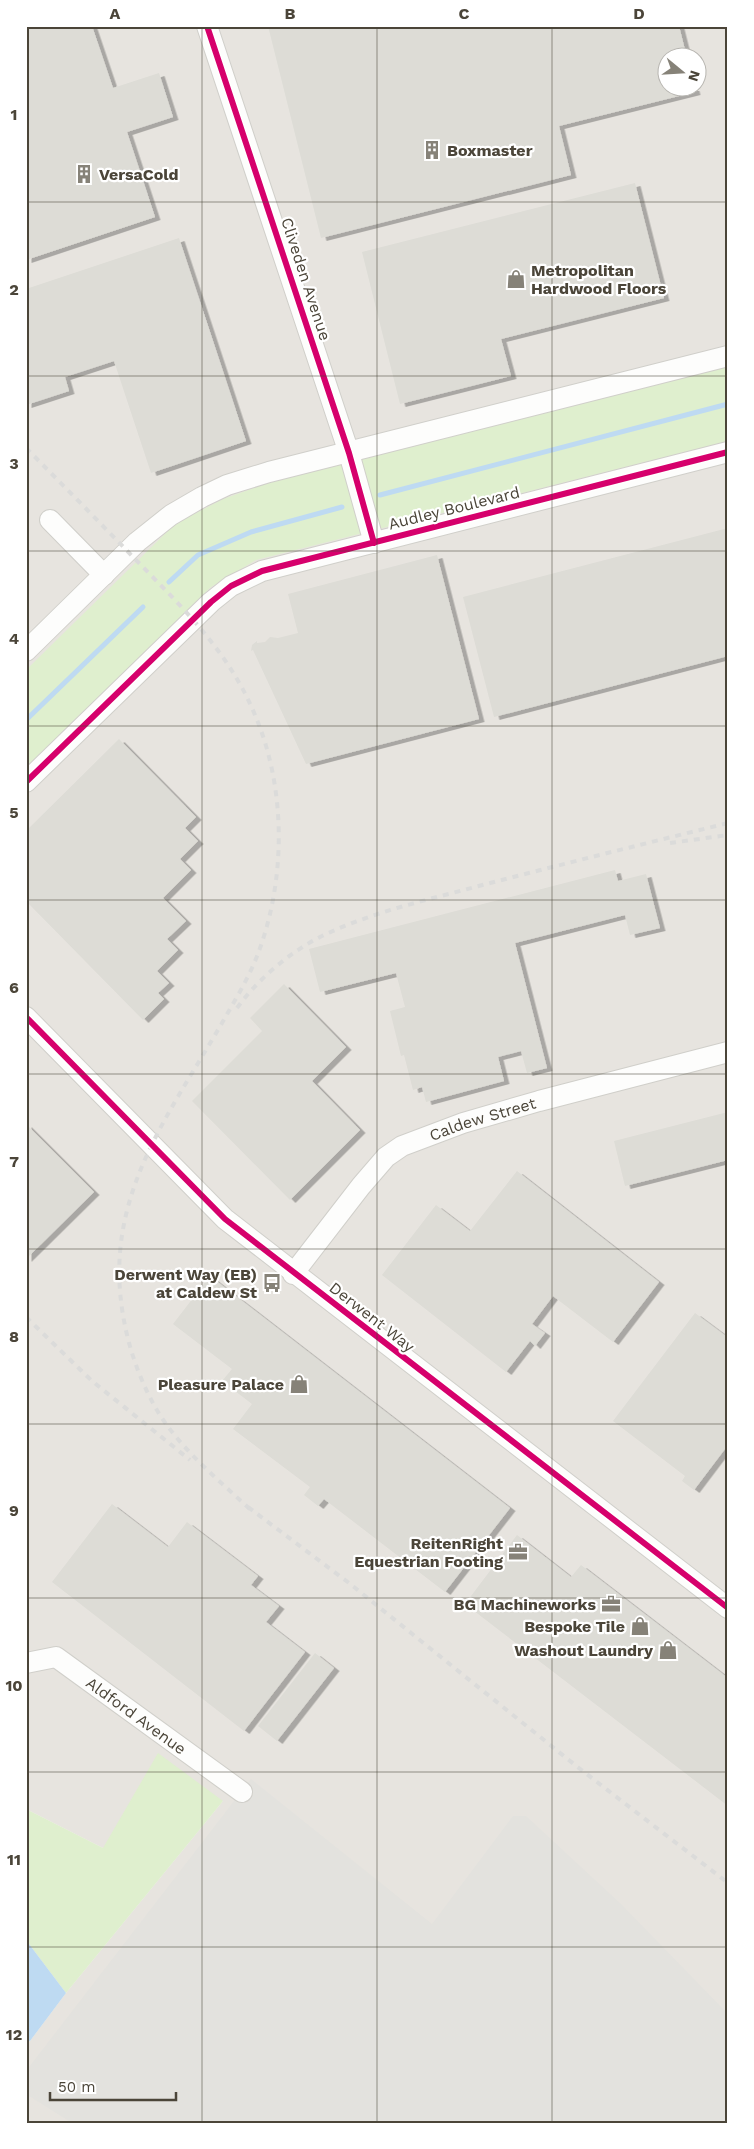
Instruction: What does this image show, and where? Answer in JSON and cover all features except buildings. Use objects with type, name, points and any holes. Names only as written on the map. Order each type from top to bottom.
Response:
[{"type":"street","name":"Cliveden Avenue","points":[[207,26],[349,453],[374,542]]},
{"type":"street","points":[[26,651],[147,532],[202,496],[227,485],[269,472],[728,356]]},
{"type":"street","name":"Audley Boulevard","points":[[26,782],[193,618],[231,586],[262,571],[728,452]]},
{"type":"street","points":[[50,520],[104,575]]},
{"type":"street","name":"Derwent Way","points":[[26,1017],[225,1220],[728,1608]]},
{"type":"street","name":"Caldew Street","points":[[293,1274],[361,1186],[386,1157],[402,1146],[463,1124],[520,1107],[728,1052]]},
{"type":"street","name":"Aldford Avenue","points":[[26,1663],[56,1657],[242,1792]]},
{"type":"shaded area","points":[[26,26],[728,26],[728,2123],[26,2123],[26,2042],[30,2041],[66,1993],[223,1801],[103,1848],[26,1809]]},
{"type":"shaded area","points":[[251,1779],[432,1924],[513,1816],[526,1816],[621,1904],[728,2014],[728,2123],[72,2123],[26,2094],[26,2071]]},
{"type":"green space","points":[[728,364],[728,441],[256,560],[211,587],[26,767],[26,670],[175,524],[223,499],[282,478]]},
{"type":"green space","points":[[158,1753],[223,1801],[66,1993],[26,1940],[26,1809],[103,1848]]},
{"type":"water","points":[[26,1940],[66,1993],[30,2041],[26,2042]]},
{"type":"waterway","points":[[380,495],[728,404]]},
{"type":"waterway","points":[[169,582],[198,555],[251,532],[342,507]]},
{"type":"waterway","points":[[26,720],[143,607]]},
{"type":"railway","points":[[26,448],[173,598],[219,652],[233,672],[255,715],[273,772],[279,833],[278,863],[268,923],[247,979],[161,1126],[144,1161],[131,1196],[122,1233],[119,1273],[123,1315],[133,1358],[144,1386],[158,1412],[186,1448],[253,1512]]},
{"type":"railway","points":[[237,1008],[264,977],[308,943],[358,921],[436,897],[728,823]]},
{"type":"railway","points":[[670,843],[728,835]]},
{"type":"railway","points":[[26,1317],[92,1381],[190,1460]]},
{"type":"railway","points":[[248,1507],[349,1583],[575,1765],[728,1883]]},
{"type":"cycle path","points":[[207,26],[349,453],[374,543]]},
{"type":"cycle path","points":[[26,782],[211,602],[231,586],[262,571],[728,452]]},
{"type":"cycle path","points":[[26,1017],[225,1219],[728,1608]]},
{"type":"place","name":"Boxmaster","points":[[432,150]]},
{"type":"place","name":"VersaCold","points":[[84,174]]},
{"type":"place","name":"Metropolitan Hardwood Floors","points":[[516,279]]},
{"type":"place","name":"Derwent Way (EB) at Caldew St","points":[[272,1283]]},
{"type":"place","name":"Pleasure Palace","points":[[299,1384]]},
{"type":"place","name":"ReitenRight Equestrian Footing","points":[[518,1552]]},
{"type":"place","name":"BG Machineworks","points":[[611,1604]]},
{"type":"place","name":"Bespoke Tile","points":[[640,1626]]},
{"type":"place","name":"Washout Laundry","points":[[668,1650]]}]
